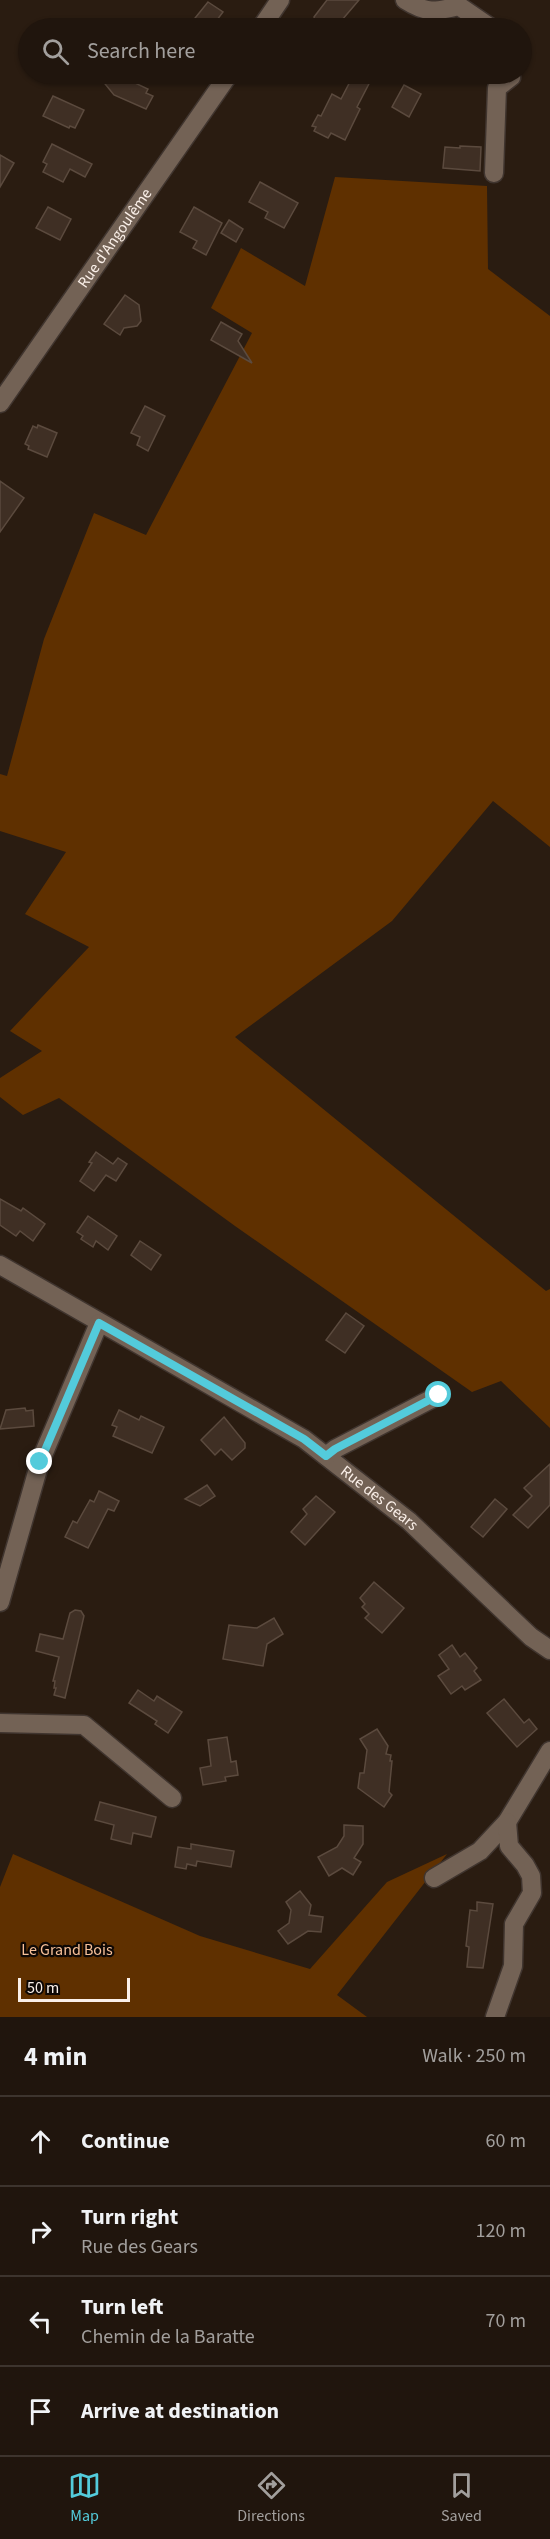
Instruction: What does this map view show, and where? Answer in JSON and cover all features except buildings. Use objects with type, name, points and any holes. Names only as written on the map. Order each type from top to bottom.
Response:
[{"type":"street","points":[[268,18],[280,0]]},
{"type":"street","points":[[405,0],[417,8],[433,12],[459,6],[476,18]]},
{"type":"street","name":"Rue d'Angoulême","points":[[0,403],[222,84]]},
{"type":"street","points":[[494,173],[497,88],[502,84]]},
{"type":"street","name":"Rue des Gears","points":[[0,1265],[304,1439],[409,1521],[531,1637],[550,1650]]},
{"type":"street","points":[[0,1602],[40,1462],[99,1323]]},
{"type":"street","points":[[326,1456],[335,1449],[439,1395]]},
{"type":"street","points":[[0,1723],[84,1725],[172,1797]]},
{"type":"street","points":[[434,1878],[480,1851],[507,1822],[550,1751]]},
{"type":"street","points":[[495,2017],[513,1966],[514,1924],[532,1893],[531,1876],[525,1865],[508,1846],[507,1822]]},
{"type":"green space","points":[[335,177],[487,186],[488,269],[550,316],[550,847],[493,801],[392,921],[235,1037],[546,1291],[550,1289],[550,1428],[501,1381],[472,1392],[235,1226],[59,1098],[23,1115],[0,1097],[0,1078],[42,1051],[10,1031],[89,947],[25,914],[66,852],[0,831],[0,774],[7,776],[44,639],[94,513],[146,535],[252,333],[211,308],[241,248],[305,286]]},
{"type":"green space","name":"Le Grand Bois","points":[[13,1854],[200,1936],[310,1969],[387,1882],[447,1854],[337,1995],[367,2017],[0,2017],[0,1887]]},
{"type":"route","points":[[40,1462],[99,1323],[304,1439],[326,1456],[335,1449],[439,1395]]}]
